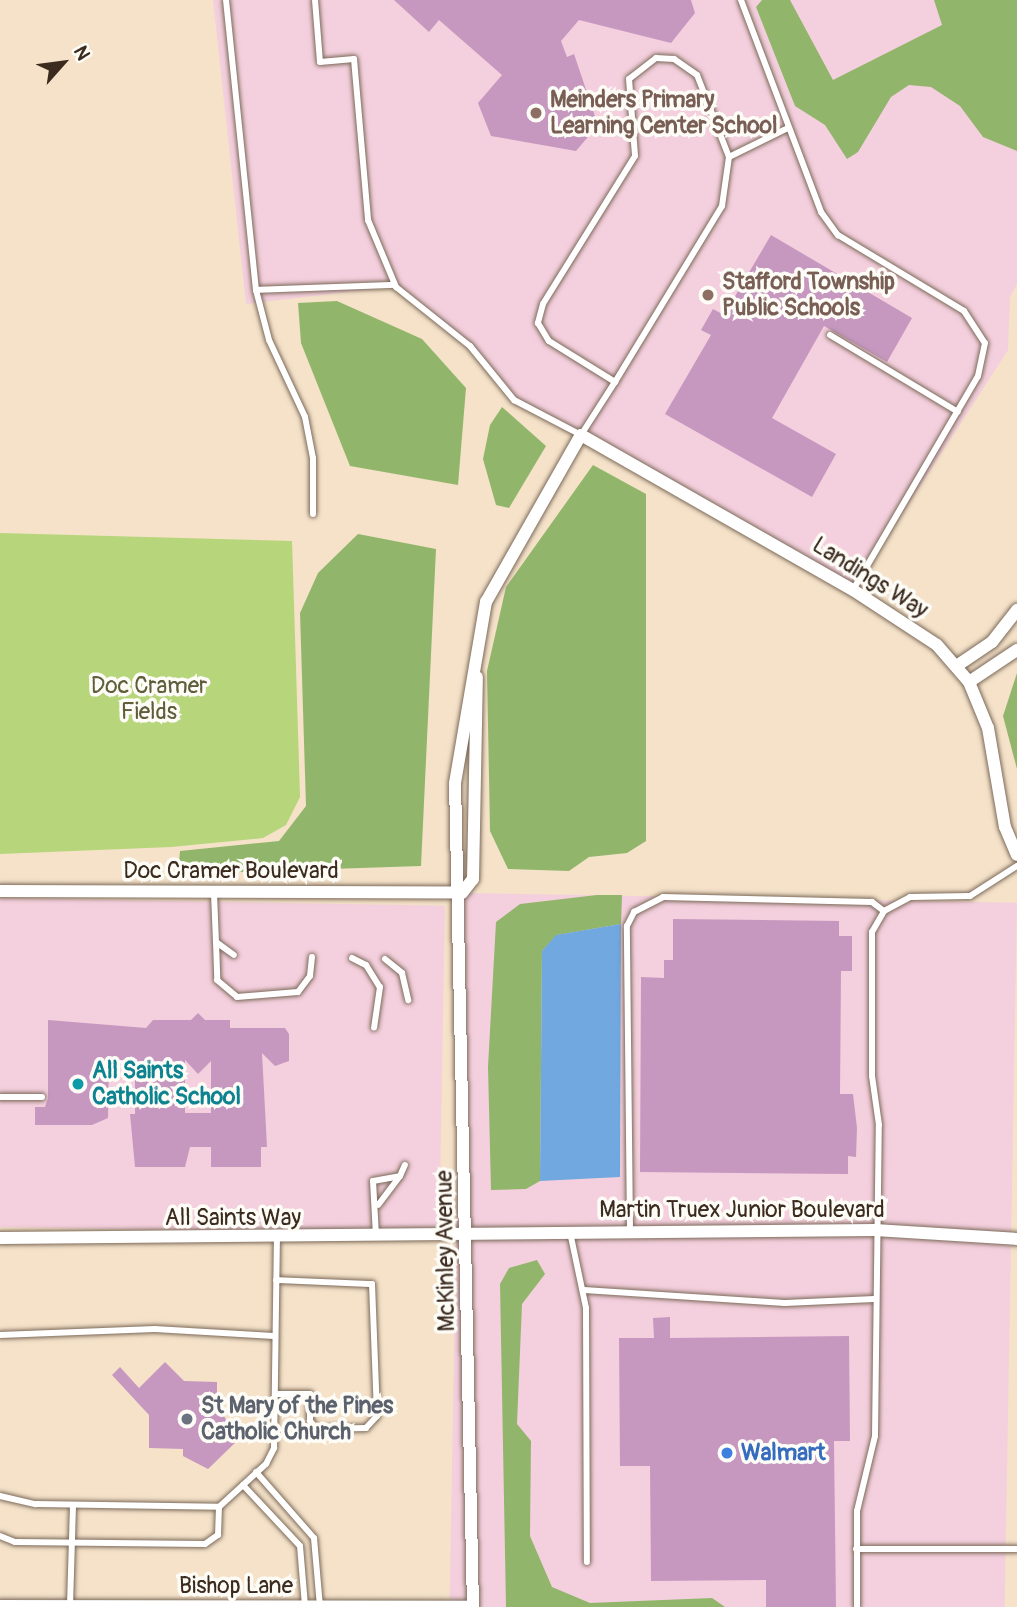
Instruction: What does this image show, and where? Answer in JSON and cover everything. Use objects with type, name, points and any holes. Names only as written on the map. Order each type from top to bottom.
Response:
[{"type":"street","name":"Landings Way","points":[[581,435],[853,590],[958,665],[969,682],[988,728],[1006,827],[1017,855]]},
{"type":"street","name":"McKinley Avenue","points":[[473,1607],[463,893],[453,877],[455,783],[479,635],[498,575],[581,435]]},
{"type":"street","points":[[958,665],[992,642],[1017,610]]},
{"type":"street","name":"McKinley Avenue","points":[[463,893],[473,879],[479,635]]},
{"type":"street","points":[[969,682],[1017,649]]},
{"type":"street","name":"Doc Cramer Boulevard","points":[[0,891],[463,893]]},
{"type":"street","name":"Martin Truex Junior Boulevard","points":[[466,1236],[570,1230],[875,1230],[1017,1239]]},
{"type":"street","name":"All Saints Way","points":[[0,1238],[277,1239],[466,1236]]},
{"type":"street","name":"Bishop Lane","points":[[0,1606],[473,1607]]},
{"type":"lane","points":[[226,0],[256,290],[269,340],[305,417],[313,458],[313,514]]},
{"type":"lane","points":[[315,0],[320,62],[354,59],[368,220],[396,287]]},
{"type":"lane","points":[[741,0],[821,212],[838,235],[948,300],[978,325],[986,359],[958,412],[853,590]]},
{"type":"lane","points":[[256,290],[389,282],[470,346],[514,400],[581,435],[615,382],[722,206],[729,157],[704,87],[687,65],[656,58],[629,79],[635,156],[543,304],[538,323],[549,341],[615,382]]},
{"type":"lane","points":[[729,157],[788,128]]},
{"type":"lane","points":[[830,335],[958,412]]},
{"type":"lane","points":[[857,1607],[856,1549],[861,1488],[876,1436],[873,932],[884,911],[911,897],[970,896],[1017,866]]},
{"type":"lane","points":[[214,893],[217,980],[237,997],[298,992],[310,976],[312,957]]},
{"type":"lane","points":[[630,1230],[626,926],[634,912],[663,897],[872,902],[884,911]]},
{"type":"lane","points":[[216,942],[234,955]]},
{"type":"lane","points":[[352,958],[366,965],[380,987],[374,1028]]},
{"type":"lane","points":[[385,959],[402,973],[408,1000]]},
{"type":"lane","points":[[0,1097],[42,1097]]},
{"type":"lane","points":[[378,1205],[405,1165]]},
{"type":"lane","points":[[376,1238],[378,1205],[373,1181],[400,1176]]},
{"type":"lane","points":[[570,1230],[584,1290],[587,1562]]},
{"type":"lane","points":[[0,1496],[73,1506],[219,1507],[243,1485],[274,1448],[277,1394],[274,1336],[277,1239]]},
{"type":"lane","points":[[276,1280],[372,1284],[377,1416],[366,1429],[317,1429],[310,1419],[310,1394],[277,1394]]},
{"type":"lane","points":[[584,1290],[785,1303],[874,1299]]},
{"type":"lane","points":[[0,1335],[155,1329],[274,1336]]},
{"type":"lane","points":[[256,1472],[314,1538],[320,1607]]},
{"type":"lane","points":[[243,1485],[300,1546],[305,1607]]},
{"type":"lane","points":[[70,1606],[73,1506]]},
{"type":"lane","points":[[0,1536],[15,1542],[208,1544],[218,1535],[219,1507]]},
{"type":"lane","points":[[856,1549],[1017,1549]]},
{"type":"shaded area","name":"Stafford Township Public Schools","points":[[213,0],[934,0],[983,136],[1017,151],[1017,284],[1010,297],[1008,350],[853,590],[514,400],[478,357],[388,280],[382,288],[246,304]]},
{"type":"shaded area","points":[[462,893],[1017,903],[1005,1607],[450,1607]]},
{"type":"shaded area","points":[[0,898],[445,906],[439,1235],[0,1227]]},
{"type":"green space","points":[[762,0],[790,0],[833,80],[942,25],[934,0],[1017,0],[1017,151],[983,137],[960,106],[931,87],[909,85],[891,97],[858,152],[847,159],[825,125],[795,106],[756,7]]},
{"type":"green space","points":[[337,301],[422,339],[466,388],[458,485],[350,466],[301,343],[298,303]]},
{"type":"green space","points":[[502,407],[546,446],[509,508],[496,505],[483,459],[490,425]]},
{"type":"green space","points":[[593,465],[646,494],[646,841],[627,853],[589,857],[569,871],[508,869],[490,831],[487,671],[506,587]]},
{"type":"green space","name":"Doc Cramer Fields","points":[[0,533],[292,541],[300,797],[286,825],[263,838],[171,847],[0,854]]},
{"type":"green space","points":[[358,534],[436,549],[421,866],[178,874],[180,851],[279,841],[306,806],[300,613],[318,573]]},
{"type":"green space","points":[[1017,673],[1017,769],[1003,716]]},
{"type":"green space","points":[[597,895],[622,895],[621,924],[557,935],[542,951],[540,1181],[526,1189],[491,1190],[488,1067],[496,922],[520,904]]},
{"type":"green space","points":[[537,1260],[545,1274],[522,1304],[517,1424],[531,1441],[530,1536],[552,1587],[590,1603],[712,1598],[725,1607],[506,1607],[500,1284],[509,1268]]},
{"type":"water","points":[[621,924],[620,1177],[540,1181],[542,951],[556,935]]},
{"type":"building","points":[[394,0],[691,0],[695,13],[671,43],[579,20],[561,41],[567,57],[574,54],[598,125],[576,151],[491,136],[478,103],[502,75],[439,20],[429,32]]},
{"type":"building","points":[[771,235],[912,318],[887,362],[824,326],[772,418],[836,454],[812,497],[665,414],[711,335],[701,330],[713,309],[724,315]]},
{"type":"building","points":[[673,919],[839,921],[839,936],[852,936],[852,971],[841,971],[840,1094],[853,1094],[857,1128],[856,1157],[848,1156],[848,1174],[640,1172],[641,977],[664,978],[664,960],[673,960]]},
{"type":"building","name":"All Saints Catholic School","points":[[198,1013],[205,1020],[230,1020],[230,1028],[285,1028],[289,1034],[289,1061],[275,1066],[262,1053],[267,1147],[261,1147],[261,1167],[211,1167],[211,1147],[190,1147],[185,1167],[135,1167],[130,1114],[135,1114],[135,1060],[109,1060],[108,1118],[92,1125],[35,1125],[35,1107],[45,1107],[48,1098],[48,1020],[146,1028],[153,1020],[191,1020]],"holes":[[[185,1060],[198,1074],[211,1061],[211,1113],[185,1113]]]},
{"type":"building","name":"Walmart","points":[[670,1317],[670,1338],[849,1336],[850,1441],[834,1441],[836,1607],[766,1607],[766,1580],[651,1581],[650,1466],[620,1466],[619,1338],[654,1338],[653,1318]]},
{"type":"building","name":"St Mary of the Pines Catholic Church","points":[[165,1362],[184,1381],[217,1382],[217,1415],[224,1416],[238,1440],[208,1469],[183,1456],[183,1449],[149,1448],[149,1415],[112,1375],[120,1367],[139,1388]]},
{"type":"place","name":"Meinders Primary Learning Center School","points":[[536,113]]},
{"type":"place","name":"Stafford Township Public Schools","points":[[708,295]]},
{"type":"place","name":"All Saints Catholic School","points":[[78,1084]]},
{"type":"place","name":"St Mary of the Pines Catholic Church","points":[[187,1419]]},
{"type":"place","name":"Walmart","points":[[727,1453]]}]
